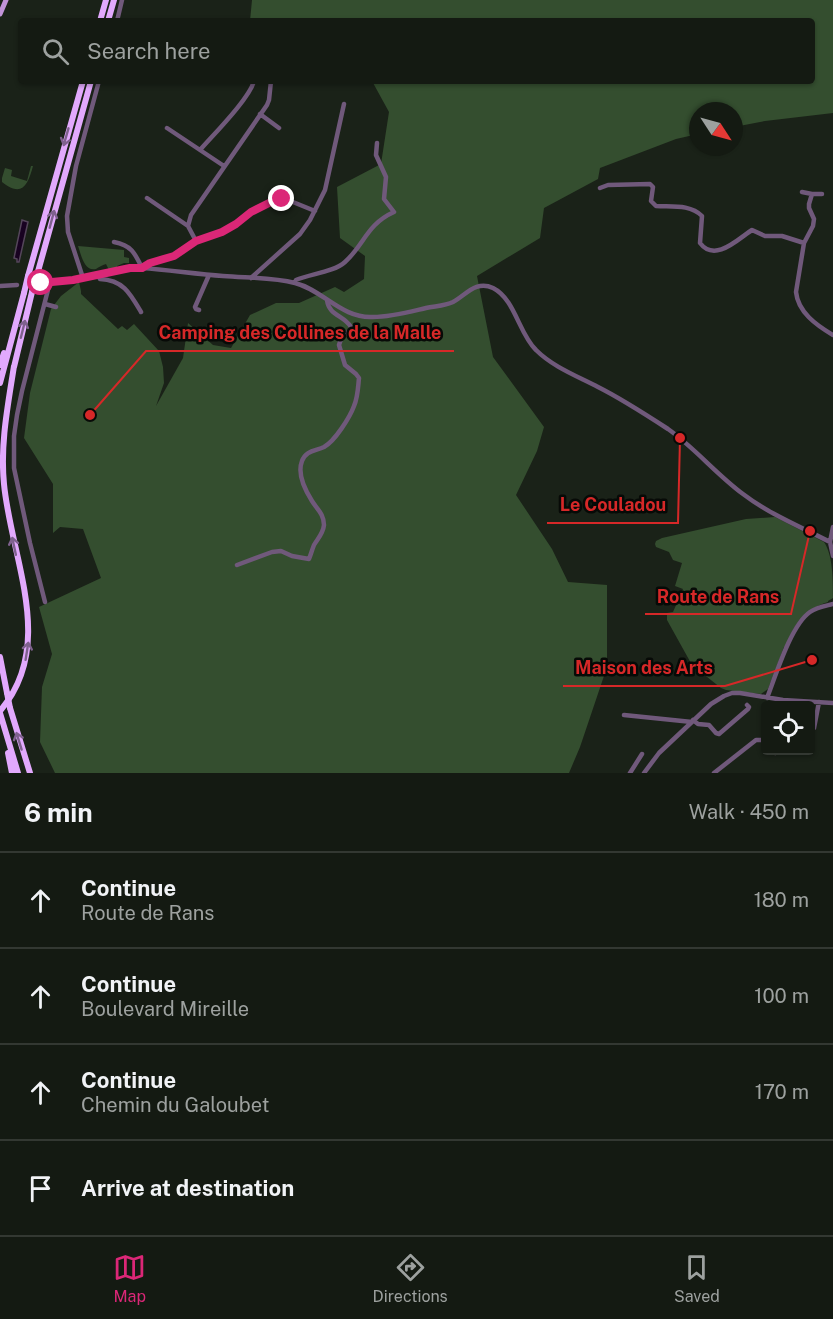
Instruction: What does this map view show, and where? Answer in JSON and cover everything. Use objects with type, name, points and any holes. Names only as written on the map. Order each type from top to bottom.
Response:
[{"type":"highway","points":[[101,18],[106,0]]},
{"type":"highway","points":[[109,18],[114,0]]},
{"type":"highway","points":[[0,383],[82,84]]},
{"type":"highway","points":[[0,438],[32,292],[90,84]]},
{"type":"highway","points":[[0,365],[24,293]]},
{"type":"highway","points":[[14,366],[2,459],[7,507],[26,604],[29,644],[22,675],[2,711],[18,773]]},
{"type":"highway","points":[[0,657],[7,693],[2,711],[12,773]]},
{"type":"highway","points":[[2,711],[30,773]]},
{"type":"main road","points":[[0,14],[6,0]]},
{"type":"street","points":[[118,18],[122,0]]},
{"type":"street","points":[[83,278],[68,232],[67,216],[76,166],[98,84]]},
{"type":"street","points":[[200,150],[222,126],[253,84]]},
{"type":"street","points":[[188,226],[192,215],[269,100],[271,84]]},
{"type":"street","points":[[251,278],[300,234],[321,200],[344,104]]},
{"type":"street","points":[[260,114],[279,128]]},
{"type":"street","points":[[167,128],[224,166]]},
{"type":"street","points":[[295,283],[296,280],[344,264],[373,227],[384,216],[394,212],[384,199],[386,177],[376,155],[377,143]]},
{"type":"street","points":[[600,188],[650,184],[653,187],[651,201],[656,206],[692,209],[702,216],[700,243],[711,251],[722,250],[752,230],[765,236],[782,236],[804,243]]},
{"type":"street","points":[[802,192],[822,194]]},
{"type":"street","points":[[812,194],[809,208],[814,219],[813,226],[804,243],[796,292],[798,303],[804,313],[833,335]]},
{"type":"street","points":[[147,198],[188,226],[196,241]]},
{"type":"street","points":[[142,268],[150,263],[174,256],[196,241],[222,232],[251,212],[279,198],[315,211]]},
{"type":"street","points":[[114,242],[124,244],[131,249],[142,268]]},
{"type":"street","points":[[41,283],[83,278],[130,268],[251,278],[295,283],[309,288],[347,312],[371,318],[453,302],[479,285],[484,285],[495,289],[507,300],[535,350],[668,430],[753,501],[830,542]]},
{"type":"street","points":[[98,275],[100,279],[120,284],[141,312]]},
{"type":"street","points":[[199,310],[195,307],[209,275]]},
{"type":"street","points":[[45,602],[14,468],[14,436],[22,391],[51,282]]},
{"type":"street","points":[[0,286],[17,285]]},
{"type":"street","points":[[237,565],[281,551],[309,559],[322,532],[323,518],[320,510],[306,492],[301,472],[302,461],[309,452],[322,448],[338,433],[355,404],[359,378],[345,364],[339,345],[342,336],[351,330],[351,327],[347,321],[331,311],[327,300]]},
{"type":"street","points":[[45,304],[56,307]]},
{"type":"street","points":[[833,527],[830,542],[833,556]]},
{"type":"street","points":[[767,698],[800,623],[816,609],[833,604]]},
{"type":"street","points":[[644,773],[659,753],[692,721],[711,704],[732,693],[833,703]]},
{"type":"street","points":[[815,723],[819,702]]},
{"type":"street","points":[[624,715],[692,721],[709,725],[716,733],[720,733],[748,709],[747,705]]},
{"type":"street","points":[[714,773],[756,740],[761,740]]},
{"type":"street","points":[[630,773],[642,754]]},
{"type":"green space","points":[[252,0],[833,0],[833,113],[743,125],[743,102],[689,102],[689,136],[600,168],[598,179],[544,208],[540,238],[477,276],[493,357],[544,427],[537,451],[516,495],[552,549],[568,582],[607,585],[607,667],[569,773],[55,773],[40,742],[42,687],[52,654],[39,607],[101,578],[83,529],[60,527],[53,533],[53,484],[24,438],[30,393],[51,309],[61,296],[79,282],[81,294],[118,329],[122,326],[127,330],[134,324],[159,351],[164,383],[156,406],[183,358],[188,323],[213,345],[231,348],[250,315],[276,303],[299,303],[335,287],[344,292],[364,279],[365,256],[340,238],[337,187],[381,164],[389,112],[374,84],[815,84],[815,18],[250,18]]},
{"type":"green space","points":[[31,166],[33,166],[29,179],[23,187],[15,189],[2,182],[5,168],[12,170],[11,176],[27,181]]},
{"type":"green space","points":[[78,246],[124,250],[124,257],[129,258],[129,263],[109,270],[106,264],[96,269],[89,268]]},
{"type":"green space","points":[[775,517],[824,542],[831,561],[833,598],[812,609],[796,625],[784,647],[768,689],[761,694],[726,690],[692,665],[667,620],[667,613],[673,612],[683,589],[675,586],[682,563],[673,560],[669,552],[656,547],[655,544],[662,538],[746,519]]},
{"type":"shaded area","points":[[22,220],[28,222],[19,262],[17,262],[14,258]]},
{"type":"place","name":"Camping des Collines de la Malle","points":[[90,415]]},
{"type":"place","name":"Le Couladou","points":[[680,438]]},
{"type":"place","name":"Route de Rans","points":[[810,531]]},
{"type":"place","name":"Maison des Arts","points":[[812,660]]},
{"type":"route","points":[[41,283],[142,268],[150,263],[174,256],[196,241],[222,232],[251,212],[279,198],[282,199]]}]
